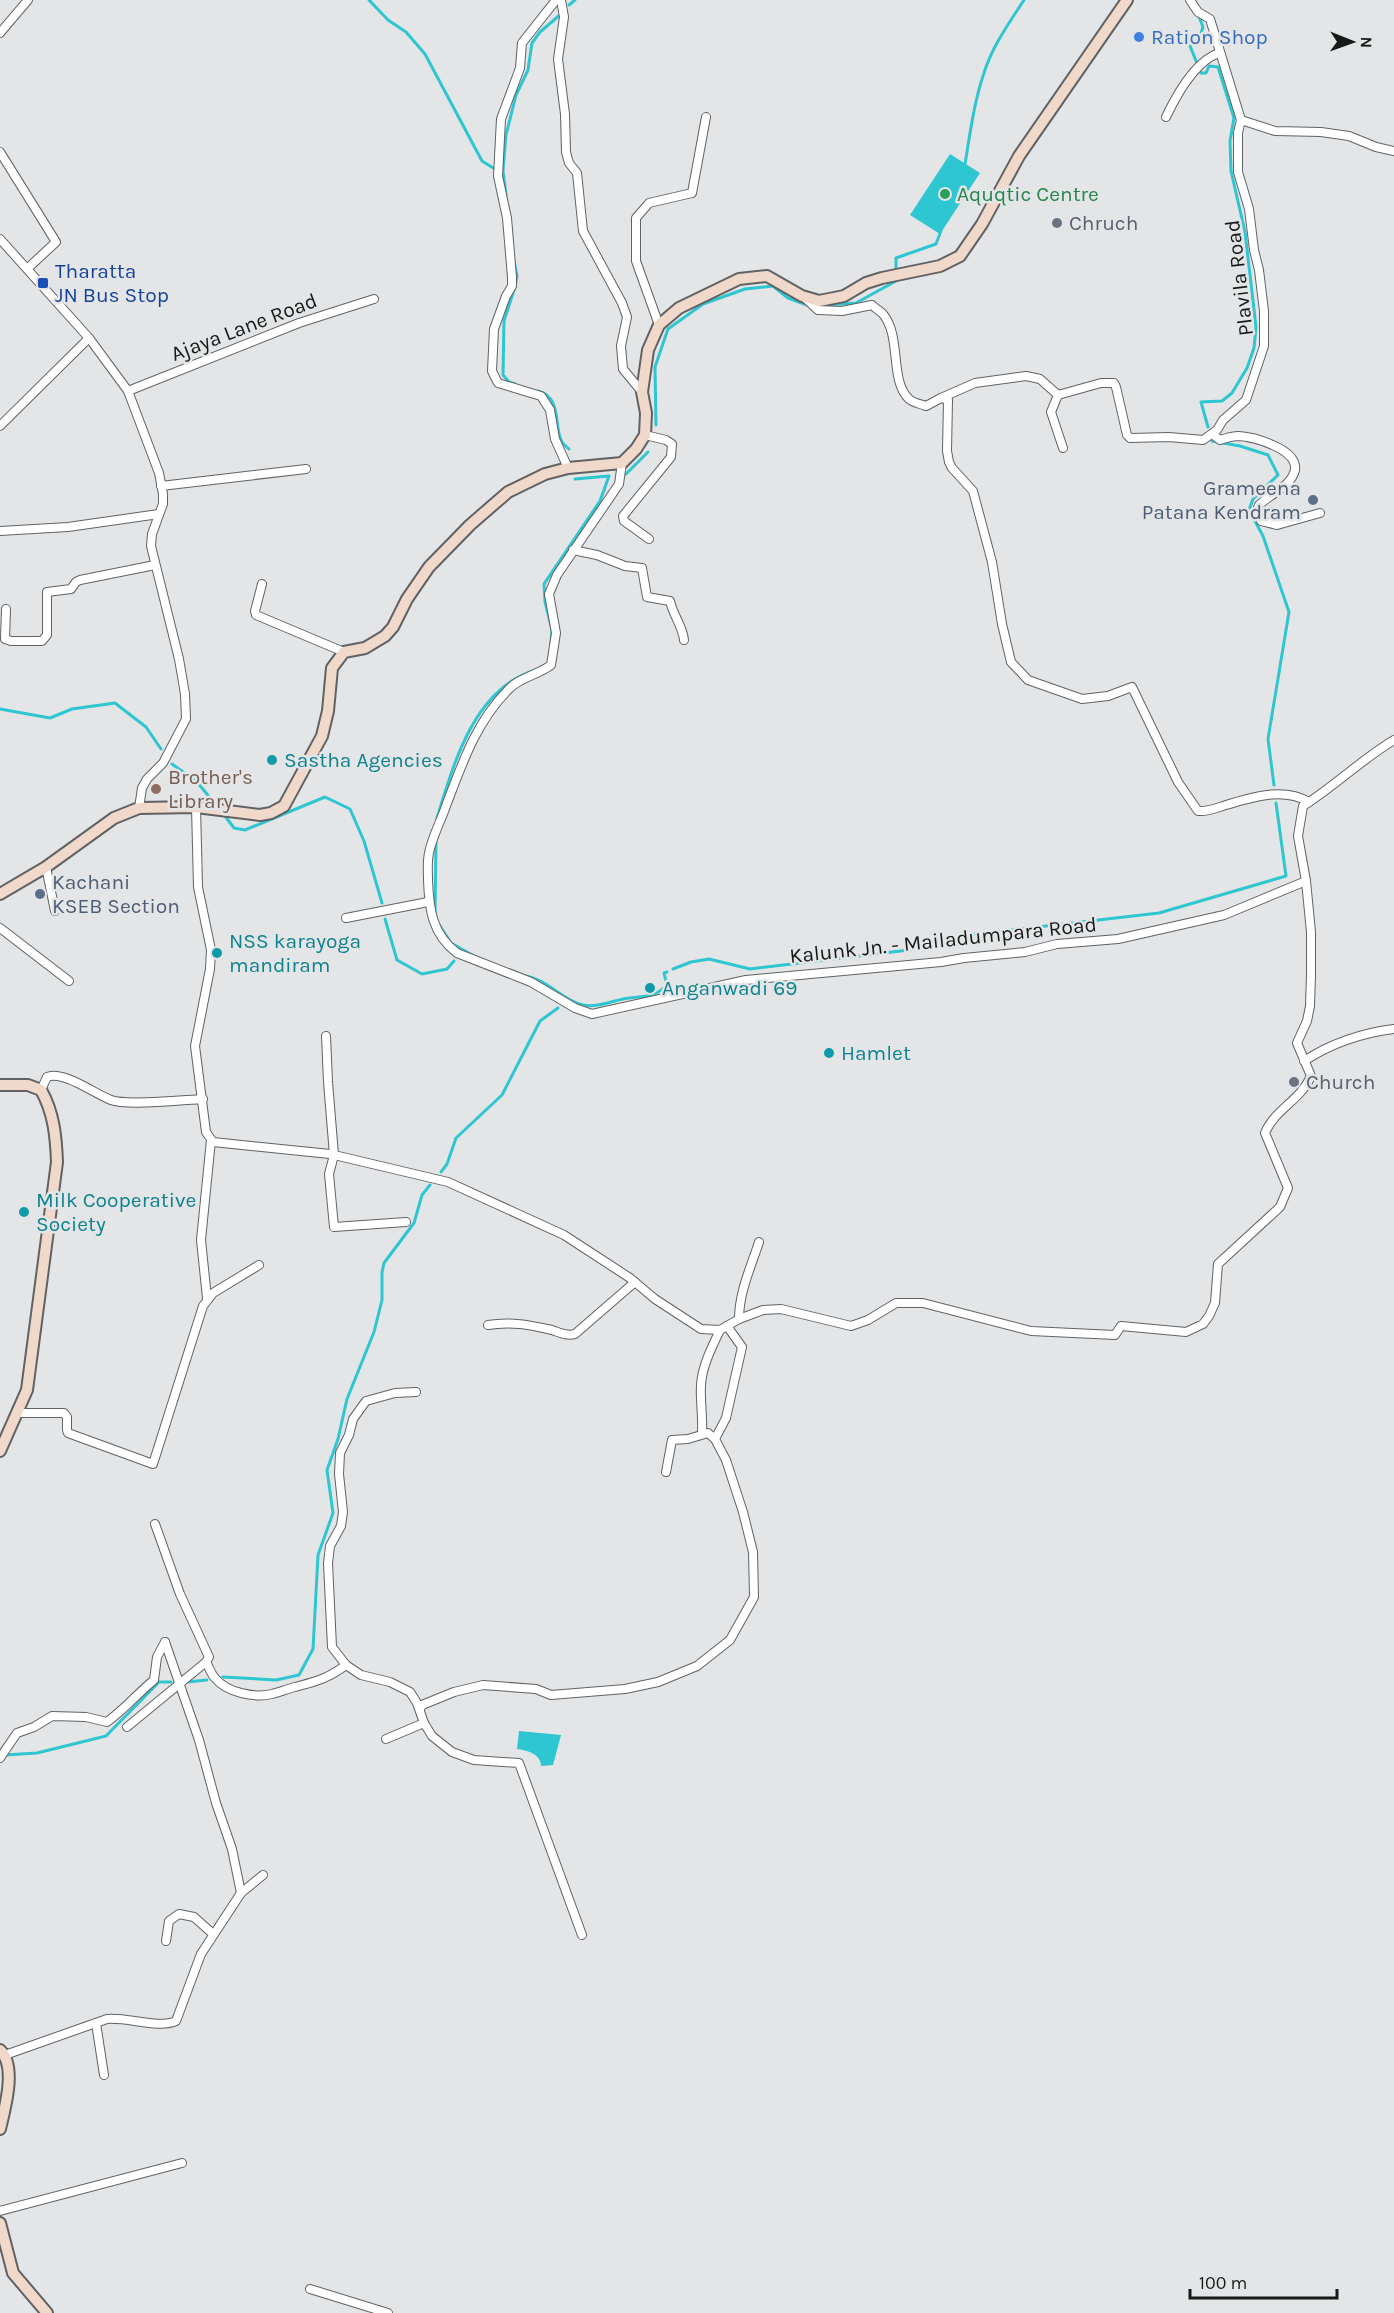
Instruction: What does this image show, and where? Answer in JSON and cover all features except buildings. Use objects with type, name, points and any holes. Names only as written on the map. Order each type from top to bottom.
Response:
[{"type":"main road","points":[[0,894],[46,867],[114,818],[139,808],[196,807],[260,815],[279,810],[284,806],[322,736],[328,711],[332,668],[344,652],[365,648],[389,631],[429,567],[470,525],[508,492],[545,474],[568,468],[622,463],[636,449],[645,435],[646,413],[642,392],[648,350],[659,325],[679,308],[739,279],[767,276],[781,282],[802,297],[819,301],[844,296],[866,283],[889,276],[940,266],[960,256],[982,224],[1019,156],[1127,0]]},
{"type":"main road","points":[[0,1085],[28,1085],[41,1090],[48,1102],[52,1118],[56,1136],[57,1162],[27,1390],[0,1451]]},
{"type":"main road","points":[[0,2129],[7,2102],[8,2074],[3,2052]]},
{"type":"main road","points":[[0,2223],[13,2274],[47,2313]]},
{"type":"street","points":[[0,33],[28,0]]},
{"type":"street","points":[[556,0],[522,43],[520,68],[501,118],[498,176],[507,218],[512,286],[494,329],[492,371],[498,383],[541,396],[550,410],[555,439],[568,468]]},
{"type":"street","points":[[561,0],[564,17],[558,59],[565,114],[566,152],[569,163],[577,173],[583,231],[627,316],[621,346],[623,369],[642,392]]},
{"type":"street","points":[[1190,0],[1198,12],[1210,20],[1241,120],[1275,131],[1321,132],[1349,136],[1376,147],[1394,151]]},
{"type":"street","points":[[1166,117],[1177,93],[1209,57],[1219,53]]},
{"type":"street","points":[[659,325],[636,261],[636,218],[649,203],[692,193],[706,117]]},
{"type":"street","name":"Plavila Road","points":[[1212,434],[1223,420],[1246,400],[1262,358],[1266,332],[1263,292],[1249,209],[1238,172],[1238,133],[1241,120]]},
{"type":"street","points":[[0,152],[56,242],[28,268]]},
{"type":"street","points":[[0,238],[89,338],[128,391],[159,473],[163,504],[152,534],[155,565],[178,659],[185,694],[186,719],[163,763],[147,779],[142,788],[139,808]]},
{"type":"street","points":[[802,297],[818,310],[842,311],[872,305],[884,314],[892,332],[902,390],[910,400],[926,406],[975,383],[1026,376],[1040,379],[1058,395]]},
{"type":"street","name":"Ajaya Lane Road","points":[[128,391],[299,323],[374,299]]},
{"type":"street","points":[[0,426],[89,338]]},
{"type":"street","points":[[1058,395],[1101,383],[1114,383],[1127,435],[1130,438],[1169,437],[1203,440],[1212,434],[1220,440],[1236,436],[1262,441],[1282,450],[1292,459],[1294,470],[1289,481],[1258,505],[1257,510],[1261,521],[1277,525],[1320,513]]},
{"type":"street","points":[[1058,395],[1051,412],[1063,448]]},
{"type":"street","points":[[941,398],[948,400],[950,408],[947,451],[949,462],[973,491],[992,562],[1011,662],[1028,680],[1082,699],[1108,696],[1132,687],[1178,782],[1198,811],[1206,812],[1224,805],[1274,794],[1294,794],[1309,802]]},
{"type":"street","points":[[645,435],[666,440],[672,444],[673,449],[668,462],[623,516],[624,521],[649,539]]},
{"type":"street","points":[[346,918],[428,902],[429,851],[464,757],[488,713],[510,687],[543,672],[551,665],[556,633],[549,594],[557,575],[619,484],[622,463]]},
{"type":"street","points":[[161,486],[306,469]]},
{"type":"street","points":[[0,531],[68,527],[159,514]]},
{"type":"street","points":[[573,550],[625,566],[642,568],[647,597],[670,601],[684,640]]},
{"type":"street","points":[[6,609],[5,639],[42,641],[47,636],[47,592],[71,589],[80,580],[155,565]]},
{"type":"street","points":[[262,584],[255,610],[256,615],[344,652]]},
{"type":"street","points":[[196,807],[198,887],[211,950],[210,969],[195,1046],[206,1132],[211,1140],[217,1143],[334,1155],[448,1182],[564,1235],[701,1329],[724,1328],[763,1310],[780,1309],[851,1326],[868,1320],[896,1303],[923,1303],[1031,1330],[1115,1335],[1121,1326],[1186,1332],[1203,1324],[1212,1311],[1218,1264],[1280,1207],[1288,1188],[1265,1133],[1271,1120],[1297,1098],[1311,1076],[1297,1043],[1310,1006],[1311,932],[1306,881],[1298,836],[1303,806],[1374,752],[1394,740]]},
{"type":"street","points":[[46,867],[55,911]]},
{"type":"street","name":"Kalunk Jn. - Mailadumpara Road","points":[[428,902],[438,933],[457,953],[531,982],[579,1010],[592,1014],[746,980],[941,962],[1025,952],[1057,944],[1118,939],[1224,915],[1306,881]]},
{"type":"street","points":[[0,928],[69,981]]},
{"type":"street","points":[[1304,1061],[1323,1049],[1349,1039],[1394,1029]]},
{"type":"street","points":[[326,1036],[334,1155],[329,1174],[334,1227],[406,1222]]},
{"type":"street","points":[[41,1090],[47,1077],[52,1075],[64,1077],[118,1102],[203,1099]]},
{"type":"street","points":[[207,1298],[201,1240],[211,1140]]},
{"type":"street","points":[[740,1319],[739,1308],[745,1283],[759,1242]]},
{"type":"street","points":[[17,1413],[64,1413],[67,1417],[68,1433],[153,1464],[165,1421],[207,1298],[259,1265]]},
{"type":"street","points":[[488,1325],[505,1322],[555,1331],[568,1336],[575,1334],[635,1282]]},
{"type":"street","points":[[702,1433],[703,1372],[724,1328]]},
{"type":"street","points":[[716,1439],[726,1418],[742,1347],[724,1328]]},
{"type":"street","points":[[416,1392],[395,1393],[366,1401],[352,1419],[349,1435],[340,1453],[339,1473],[344,1512],[341,1526],[330,1546],[328,1563],[332,1647],[346,1665],[361,1675],[390,1682],[414,1696],[424,1723],[432,1736],[452,1752],[474,1760],[519,1763],[582,1935]]},
{"type":"street","points":[[420,1709],[422,1705],[454,1692],[483,1685],[536,1689],[551,1695],[658,1682],[697,1666],[730,1640],[754,1597],[753,1552],[726,1460],[716,1439],[708,1433],[702,1433],[688,1439],[672,1440],[666,1472]]},
{"type":"street","points":[[127,1727],[206,1662],[208,1655],[180,1594],[155,1524]]},
{"type":"street","points":[[0,1758],[17,1734],[52,1716],[86,1717],[107,1722],[125,1709],[154,1680],[157,1657],[165,1642],[232,1849],[241,1893]]},
{"type":"street","points":[[206,1662],[215,1679],[226,1688],[258,1696],[329,1678],[346,1665]]},
{"type":"street","points":[[386,1739],[424,1723]]},
{"type":"street","points":[[3,2052],[96,2023],[120,2018],[164,2024],[176,2021],[201,1954],[241,1893],[263,1875]]},
{"type":"street","points":[[166,1941],[169,1921],[178,1914],[194,1917],[213,1934]]},
{"type":"street","points":[[96,2023],[104,2075]]},
{"type":"street","points":[[0,2211],[182,2163]]},
{"type":"street","points":[[310,2289],[388,2313]]},
{"type":"water","name":"Aquqtic Centre","points":[[950,154],[980,173],[940,234],[910,215]]},
{"type":"water","points":[[519,1731],[561,1735],[553,1765],[541,1766],[539,1758],[517,1749]]},
{"type":"waterway","points":[[369,0],[388,20],[406,32],[425,54],[482,161],[495,169]]},
{"type":"waterway","points":[[569,5],[575,0]]},
{"type":"waterway","points":[[965,164],[975,107],[987,63],[1001,35],[1024,0]]},
{"type":"waterway","points":[[506,195],[503,171],[506,135],[516,95],[528,70],[532,43],[540,32],[561,14]]},
{"type":"waterway","points":[[1198,14],[1203,27],[1199,39],[1190,46],[1201,73],[1206,73],[1209,66],[1218,67],[1234,118],[1230,141],[1231,171],[1245,232],[1256,327],[1254,348],[1247,368],[1232,393],[1222,401],[1201,402],[1208,427]]},
{"type":"waterway","points":[[824,305],[856,303],[896,281],[896,258],[936,244],[941,231]]},
{"type":"waterway","points":[[514,261],[517,276],[504,321],[503,375],[509,382],[515,384]]},
{"type":"waterway","points":[[656,425],[655,367],[668,329],[703,304],[745,289],[773,286],[788,298],[807,305]]},
{"type":"waterway","points":[[538,391],[551,400],[556,413],[559,436],[569,449]]},
{"type":"waterway","points":[[1212,441],[1240,446],[1268,455],[1278,475],[1253,499],[1249,510],[1263,536],[1289,612],[1268,739],[1274,785]]},
{"type":"waterway","points":[[626,474],[648,452]]},
{"type":"waterway","points":[[551,643],[552,630],[545,602],[544,584],[600,501],[609,476],[575,479]]},
{"type":"waterway","points":[[437,818],[459,752],[482,710],[497,693],[515,679],[536,670]]},
{"type":"waterway","points":[[0,709],[50,718],[72,709],[115,703],[146,727],[161,749]]},
{"type":"waterway","points":[[172,764],[197,782],[216,805]]},
{"type":"waterway","points":[[225,816],[234,828],[245,830],[325,797],[350,809],[364,841],[382,903]]},
{"type":"waterway","points":[[673,969],[691,962],[709,959],[750,969],[909,950],[968,935],[1159,913],[1286,876],[1276,803]]},
{"type":"waterway","points":[[435,914],[436,842]]},
{"type":"waterway","points":[[385,919],[397,960],[422,974],[447,969],[454,961]]},
{"type":"waterway","points":[[438,923],[451,943],[474,956]]},
{"type":"waterway","points":[[525,976],[541,981],[576,1003],[589,1006],[653,994],[667,985],[664,973],[667,972]]},
{"type":"waterway","points":[[441,1172],[447,1164],[456,1138],[502,1095],[540,1021],[558,1008]]},
{"type":"waterway","points":[[223,1677],[276,1680],[299,1675],[313,1649],[318,1555],[333,1513],[327,1470],[338,1439],[347,1399],[374,1332],[382,1300],[384,1263],[414,1223],[422,1195],[430,1185]]},
{"type":"waterway","points":[[187,1682],[207,1680]]},
{"type":"waterway","points":[[5,1755],[37,1753],[106,1736],[159,1682],[171,1682]]},
{"type":"place","name":"Ration Shop","points":[[1139,37]]},
{"type":"place","name":"Aquqtic Centre","points":[[945,194]]},
{"type":"place","name":"Chruch","points":[[1057,223]]},
{"type":"place","name":"Tharatta JN Bus Stop","points":[[43,283]]},
{"type":"place","name":"Grameena Patana Kendram","points":[[1313,500]]},
{"type":"place","name":"Sastha Agencies","points":[[272,760]]},
{"type":"place","name":"Brother's Library","points":[[156,789]]},
{"type":"place","name":"Kachani KSEB Section","points":[[40,894]]},
{"type":"place","name":"NSS karayoga mandiram","points":[[217,953]]},
{"type":"place","name":"Anganwadi 69","points":[[650,988]]},
{"type":"place","name":"Hamlet","points":[[829,1053]]},
{"type":"place","name":"Church","points":[[1294,1082]]},
{"type":"place","name":"Milk Cooperative Society","points":[[24,1212]]}]
